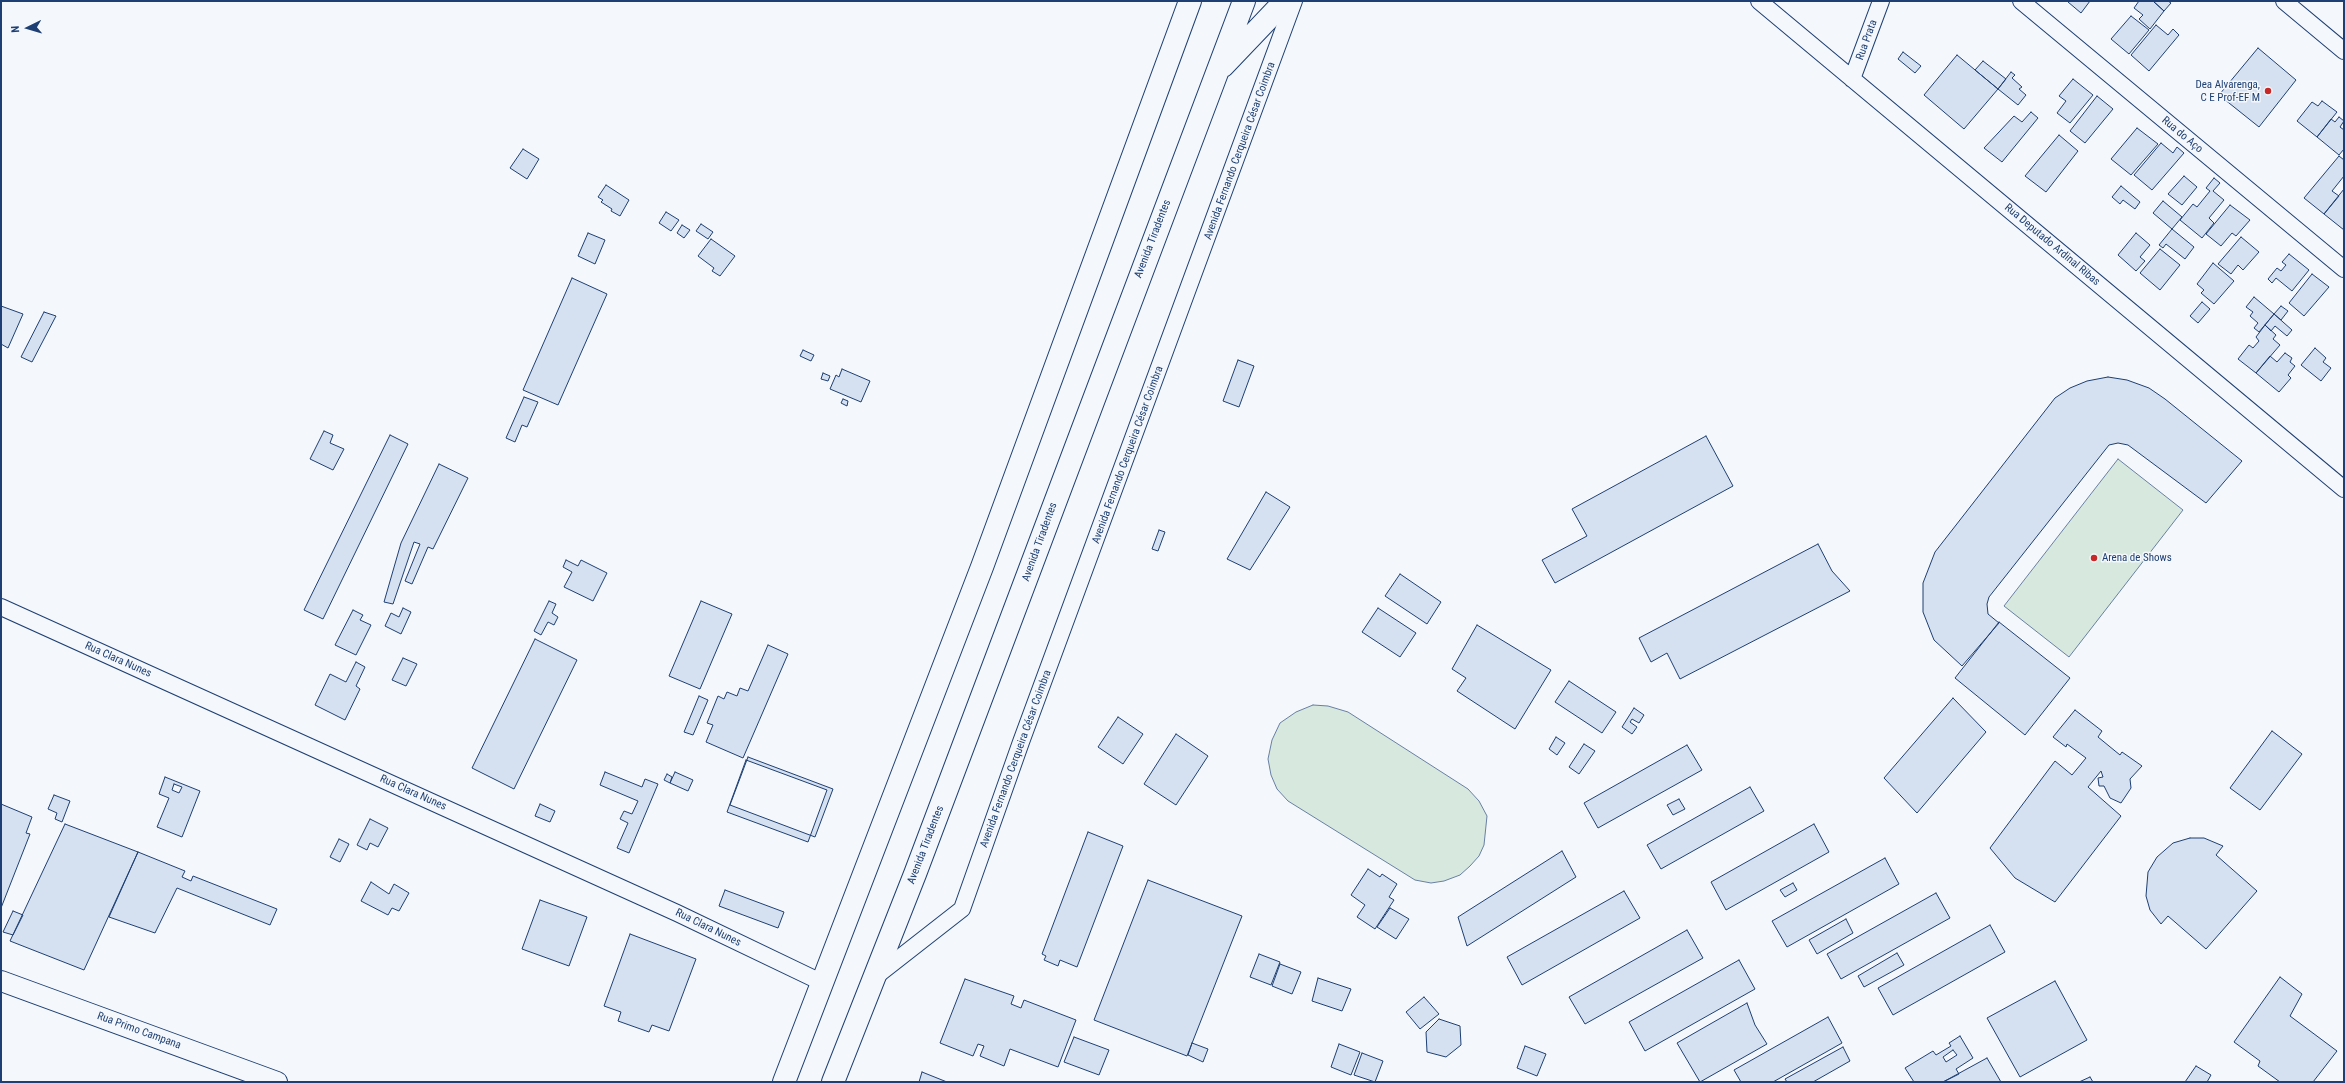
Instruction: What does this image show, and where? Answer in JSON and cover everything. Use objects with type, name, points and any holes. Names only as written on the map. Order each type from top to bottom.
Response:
[{"type":"highway","points":[[784,1082],[984,559],[1190,1]]},
{"type":"highway","name":"Avenida Tiradentes","points":[[833,1082],[875,977],[1244,1]]},
{"type":"highway","points":[[1216,73],[1285,1]]},
{"type":"street","name":"Avenida Fernando Cerqueira César Coimbra","points":[[875,977],[962,909],[1021,742],[1294,1]]},
{"type":"street","name":"Rua Deputado Ardinal Ribas","points":[[1759,1],[2344,489]]},
{"type":"street","name":"Rua Prata","points":[[1852,79],[1881,1]]},
{"type":"street","name":"Rua do Aço","points":[[2021,1],[2344,269]]},
{"type":"street","points":[[2284,1],[2344,51]]},
{"type":"street","name":"Rua Clara Nunes","points":[[1,607],[670,909],[823,983]]},
{"type":"street","name":"Rua Primo Campana","points":[[1,980],[277,1082]]},
{"type":"shaded area","name":"Arena de Shows","points":[[2118,459],[2183,510],[2069,657],[2004,606]]},
{"type":"shaded area","points":[[1313,705],[1328,706],[1348,712],[1468,789],[1479,801],[1487,816],[1484,845],[1479,856],[1470,866],[1460,875],[1444,881],[1431,883],[1415,880],[1288,801],[1277,789],[1271,775],[1268,759],[1272,740],[1280,723],[1296,712]]},
{"type":"building","points":[[2090,1],[2081,13],[2068,2]]},
{"type":"building","points":[[2139,1],[2153,1],[2164,11],[2150,29],[2139,19],[2143,15],[2134,8]]},
{"type":"building","points":[[2153,1],[2168,1],[2171,3],[2164,11]]},
{"type":"building","points":[[2131,16],[2149,30],[2129,54],[2111,39]]},
{"type":"building","points":[[2156,25],[2168,35],[2173,29],[2179,35],[2149,71],[2131,55]]},
{"type":"building","points":[[2258,48],[2296,80],[2259,127],[2219,95]]},
{"type":"building","points":[[1903,52],[1921,66],[1915,73],[1898,59]]},
{"type":"building","points":[[1957,55],[1998,89],[1964,129],[1924,95]]},
{"type":"building","points":[[1983,61],[2006,79],[1998,89],[1975,70]]},
{"type":"building","points":[[2011,72],[2015,75],[2012,78],[2022,87],[2019,89],[2026,95],[2018,105],[1998,89]]},
{"type":"building","points":[[2073,79],[2093,95],[2070,123],[2057,113],[2066,101],[2059,96]]},
{"type":"building","points":[[2097,96],[2113,109],[2085,143],[2070,131]]},
{"type":"building","points":[[2322,101],[2337,112],[2317,137],[2297,121],[2312,102],[2318,106]]},
{"type":"building","points":[[2031,112],[2038,118],[2002,162],[1984,148],[2014,116],[2022,122]]},
{"type":"building","points":[[2339,117],[2344,121],[2340,127],[2344,130],[2344,149],[2339,155],[2317,137],[2331,119],[2335,122]]},
{"type":"building","points":[[2137,128],[2158,144],[2131,175],[2111,159]]},
{"type":"building","points":[[2059,135],[2078,151],[2046,192],[2025,176]]},
{"type":"building","points":[[2161,143],[2173,153],[2177,147],[2184,153],[2152,190],[2134,175]]},
{"type":"building","points":[[523,149],[539,159],[527,179],[510,168]]},
{"type":"building","points":[[2339,156],[2344,160],[2344,176],[2332,191],[2339,196],[2324,214],[2304,198]]},
{"type":"building","points":[[2184,176],[2197,187],[2182,205],[2168,194]]},
{"type":"building","points":[[2214,178],[2220,183],[2213,191],[2224,200],[2209,218],[2214,223],[2202,238],[2180,220],[2193,204],[2197,207],[2210,191],[2206,188]]},
{"type":"building","points":[[606,185],[629,200],[620,216],[611,211],[612,209],[601,202],[603,200],[598,197]]},
{"type":"building","points":[[2121,186],[2140,202],[2135,209],[2123,200],[2120,204],[2112,197]]},
{"type":"building","points":[[2344,189],[2344,230],[2324,214]]},
{"type":"building","points":[[2163,201],[2182,217],[2172,229],[2153,213]]},
{"type":"building","points":[[2230,205],[2250,220],[2236,236],[2232,233],[2221,246],[2206,234]]},
{"type":"building","points":[[666,212],[679,220],[671,231],[659,223]]},
{"type":"building","points":[[701,224],[713,232],[708,239],[696,231]]},
{"type":"building","points":[[682,225],[690,230],[684,238],[677,233]]},
{"type":"building","points":[[2172,229],[2194,247],[2185,259],[2166,244],[2163,248],[2159,245]]},
{"type":"building","points":[[588,233],[605,240],[595,264],[578,256]]},
{"type":"building","points":[[2136,233],[2150,245],[2140,257],[2145,261],[2136,271],[2118,255]]},
{"type":"building","points":[[2241,237],[2259,252],[2243,270],[2238,265],[2231,274],[2218,264]]},
{"type":"building","points":[[711,239],[735,256],[720,276],[712,271],[714,268],[698,256]]},
{"type":"building","points":[[2160,249],[2180,265],[2160,290],[2140,273]]},
{"type":"building","points":[[2289,254],[2309,270],[2292,291],[2276,278],[2272,283],[2268,279],[2277,268],[2281,271],[2286,265],[2282,262]]},
{"type":"building","points":[[2213,263],[2234,281],[2214,304],[2201,293],[2204,290],[2197,284]]},
{"type":"building","points":[[2312,274],[2329,287],[2304,316],[2289,303]]},
{"type":"building","points":[[572,278],[607,294],[558,405],[523,390]]},
{"type":"building","points":[[2254,297],[2274,314],[2259,332],[2254,328],[2258,323],[2250,316],[2253,312],[2246,307]]},
{"type":"building","points":[[2202,302],[2210,309],[2198,323],[2190,316]]},
{"type":"building","points":[[1,306],[23,314],[8,348],[1,344]]},
{"type":"building","points":[[2281,306],[2288,311],[2281,320],[2274,314]]},
{"type":"building","points":[[44,312],[56,316],[32,362],[21,357]]},
{"type":"building","points":[[2274,314],[2292,330],[2287,336],[2275,326],[2271,331],[2265,325]]},
{"type":"building","points":[[2265,325],[2276,335],[2273,339],[2280,345],[2256,373],[2238,359],[2249,345],[2253,348],[2259,341],[2256,337]]},
{"type":"building","points":[[2315,348],[2326,358],[2323,362],[2331,368],[2321,381],[2301,365]]},
{"type":"building","points":[[803,350],[814,355],[811,361],[800,356]]},
{"type":"building","points":[[2285,353],[2292,358],[2290,362],[2295,366],[2288,375],[2291,378],[2279,392],[2256,373],[2270,356],[2277,362]]},
{"type":"building","points":[[1238,360],[1254,366],[1239,407],[1223,401]]},
{"type":"building","points":[[842,369],[870,381],[861,402],[830,389],[836,375],[839,377]]},
{"type":"building","points":[[823,373],[830,376],[828,381],[821,379]]},
{"type":"building","points":[[2108,377],[2127,380],[2149,388],[2165,399],[2242,461],[2206,503],[2128,445],[2118,443],[2109,445],[1989,597],[1987,604],[1988,614],[1999,623],[1962,666],[1934,640],[1923,612],[1923,583],[1935,552],[2055,398],[2070,388],[2087,381]]},
{"type":"building","points":[[524,397],[538,402],[527,427],[522,425],[515,442],[506,438]]},
{"type":"building","points":[[843,399],[848,401],[847,406],[841,403]]},
{"type":"building","points":[[324,431],[333,435],[330,443],[344,449],[333,470],[310,459]]},
{"type":"building","points":[[390,435],[408,444],[323,619],[304,610]]},
{"type":"building","points":[[1706,436],[1733,486],[1555,583],[1542,560],[1587,536],[1572,509]]},
{"type":"building","points":[[439,464],[468,478],[433,549],[428,547],[412,584],[405,581],[420,544],[414,542],[393,604],[384,602],[401,543]]},
{"type":"building","points":[[1266,492],[1290,507],[1250,570],[1227,559]]},
{"type":"building","points":[[1159,530],[1165,532],[1158,551],[1152,549]]},
{"type":"building","points":[[1818,544],[1832,571],[1850,591],[1680,679],[1667,653],[1651,662],[1639,638]]},
{"type":"building","points":[[566,560],[578,566],[581,560],[607,573],[593,601],[564,587],[572,572],[563,567]]},
{"type":"building","points":[[1400,574],[1441,602],[1427,624],[1385,596]]},
{"type":"building","points":[[549,601],[556,604],[552,613],[558,617],[554,625],[548,622],[541,635],[534,631]]},
{"type":"building","points":[[701,601],[732,614],[700,689],[669,676]]},
{"type":"building","points":[[403,608],[411,612],[401,634],[385,626],[391,613],[399,617]]},
{"type":"building","points":[[1378,608],[1416,633],[1400,657],[1362,632]]},
{"type":"building","points":[[353,610],[363,615],[360,620],[371,625],[356,655],[335,645]]},
{"type":"building","points":[[1999,622],[2070,678],[2025,735],[1955,678]]},
{"type":"building","points":[[1477,625],[1551,670],[1515,729],[1457,691],[1466,678],[1452,669]]},
{"type":"building","points":[[535,639],[577,660],[514,789],[472,768]]},
{"type":"building","points":[[768,645],[788,654],[743,758],[706,742],[713,725],[707,723],[718,696],[724,699],[727,692],[737,696],[740,688],[748,691]]},
{"type":"building","points":[[403,658],[417,664],[406,686],[392,680]]},
{"type":"building","points":[[356,662],[365,667],[356,686],[360,689],[345,720],[315,705],[330,674],[346,682]]},
{"type":"building","points":[[1569,681],[1616,712],[1602,733],[1555,702]]},
{"type":"building","points":[[699,696],[708,700],[693,735],[684,732]]},
{"type":"building","points":[[1953,698],[1986,732],[1917,813],[1884,778]]},
{"type":"building","points":[[1634,708],[1644,715],[1639,723],[1632,719],[1630,722],[1637,727],[1632,734],[1622,727]]},
{"type":"building","points":[[2075,710],[2102,731],[2098,737],[2120,755],[2122,752],[2142,766],[2130,779],[2131,788],[2121,803],[2110,798],[2104,786],[2099,786],[2098,778],[2103,777],[2101,771],[2088,787],[2121,816],[2055,902],[2015,878],[1990,848],[2055,761],[2072,775],[2086,758],[2067,744],[2066,747],[2053,737]]},
{"type":"building","points":[[1118,717],[1143,734],[1123,764],[1098,747]]},
{"type":"building","points":[[2272,731],[2302,754],[2260,810],[2230,788]]},
{"type":"building","points":[[1176,734],[1208,756],[1176,805],[1144,784]]},
{"type":"building","points":[[1556,737],[1565,743],[1557,755],[1549,749]]},
{"type":"building","points":[[1584,744],[1595,751],[1579,774],[1569,767]]},
{"type":"building","points":[[1687,745],[1702,770],[1598,828],[1584,803]]},
{"type":"building","points":[[748,757],[833,789],[815,837],[730,805]]},
{"type":"building","points":[[746,760],[827,790],[808,842],[727,812]]},
{"type":"building","points":[[605,772],[642,787],[645,779],[658,784],[629,853],[617,848],[628,823],[620,819],[624,811],[632,814],[638,801],[600,785]]},
{"type":"building","points":[[675,772],[693,780],[688,791],[670,783]]},
{"type":"building","points":[[667,774],[672,777],[670,783],[664,780]]},
{"type":"building","points":[[165,777],[200,791],[182,837],[157,827],[169,798],[159,794]]},
{"type":"building","points":[[174,784],[182,787],[179,793],[172,790]]},
{"type":"building","points":[[1750,787],[1764,811],[1661,869],[1647,845]]},
{"type":"building","points":[[54,795],[70,801],[62,822],[55,819],[57,813],[48,809]]},
{"type":"building","points":[[1679,799],[1685,809],[1673,815],[1667,805]]},
{"type":"building","points":[[1,804],[32,817],[26,833],[30,834],[1,908]]},
{"type":"building","points":[[540,804],[555,811],[550,822],[535,816]]},
{"type":"building","points":[[370,819],[388,828],[378,847],[370,843],[367,850],[357,845]]},
{"type":"building","points":[[65,824],[138,852],[84,970],[10,941]]},
{"type":"building","points":[[1814,824],[1829,852],[1726,910],[1711,882]]},
{"type":"building","points":[[1088,832],[1123,846],[1077,967],[1060,960],[1058,966],[1044,960],[1046,956],[1042,954]]},
{"type":"building","points":[[2190,838],[2204,838],[2223,846],[2216,855],[2257,891],[2206,949],[2168,916],[2161,924],[2150,910],[2146,896],[2148,872],[2157,857],[2173,843]]},
{"type":"building","points":[[339,839],[349,844],[340,862],[330,857]]},
{"type":"building","points":[[1562,851],[1576,877],[1467,946],[1458,917]]},
{"type":"building","points":[[138,852],[185,871],[182,877],[191,881],[193,876],[277,909],[270,925],[177,888],[155,933],[109,917]]},
{"type":"building","points":[[1885,858],[1899,884],[1787,947],[1772,921]]},
{"type":"building","points":[[1368,869],[1380,877],[1382,874],[1397,884],[1389,897],[1394,900],[1375,929],[1357,917],[1365,905],[1351,895]]},
{"type":"building","points":[[1148,880],[1242,916],[1187,1056],[1094,1020]]},
{"type":"building","points":[[371,882],[389,894],[394,884],[409,893],[399,911],[392,908],[388,915],[361,901]]},
{"type":"building","points":[[1793,883],[1797,890],[1785,897],[1780,890]]},
{"type":"building","points":[[725,890],[784,912],[778,928],[719,906]]},
{"type":"building","points":[[1624,891],[1640,918],[1522,985],[1507,957]]},
{"type":"building","points":[[1936,893],[1950,918],[1841,979],[1827,954]]},
{"type":"building","points":[[540,900],[587,917],[569,966],[522,949]]},
{"type":"building","points":[[1390,908],[1409,919],[1396,939],[1377,927]]},
{"type":"building","points":[[13,911],[23,915],[13,935],[3,932]]},
{"type":"building","points":[[1846,919],[1853,933],[1817,954],[1809,940]]},
{"type":"building","points":[[1990,925],[2005,952],[1893,1015],[1878,988]]},
{"type":"building","points":[[1687,930],[1703,958],[1585,1024],[1569,997]]},
{"type":"building","points":[[630,934],[696,959],[669,1031],[652,1025],[649,1032],[618,1021],[621,1012],[604,1006]]},
{"type":"building","points":[[1897,953],[1904,965],[1864,987],[1858,976]]},
{"type":"building","points":[[1259,954],[1280,962],[1271,985],[1250,977]]},
{"type":"building","points":[[1739,960],[1755,989],[1645,1051],[1629,1022]]},
{"type":"building","points":[[1280,964],[1301,972],[1292,994],[1272,986]]},
{"type":"building","points":[[2280,977],[2302,994],[2290,1016],[2337,1051],[2313,1082],[2280,1082],[2258,1066],[2260,1061],[2234,1042]]},
{"type":"building","points":[[1318,978],[1351,989],[1342,1011],[1312,1001]]},
{"type":"building","points":[[965,979],[1014,996],[1011,1004],[1021,1008],[1024,1000],[1076,1020],[1058,1067],[1010,1049],[1004,1066],[980,1056],[984,1046],[978,1044],[973,1056],[940,1043]]},
{"type":"building","points":[[2055,981],[2087,1040],[2020,1077],[1987,1018]]},
{"type":"building","points":[[1424,997],[1439,1014],[1420,1029],[1406,1012]]},
{"type":"building","points":[[1747,1003],[1755,1025],[1767,1044],[1700,1082],[1677,1043]]},
{"type":"building","points":[[1828,1017],[1842,1043],[1773,1082],[1741,1082],[1734,1070]]},
{"type":"building","points":[[1439,1019],[1460,1026],[1461,1045],[1446,1057],[1427,1052],[1426,1032]]},
{"type":"building","points":[[1960,1036],[1973,1058],[1956,1069],[1959,1074],[1943,1082],[1914,1082],[1905,1068],[1933,1051],[1936,1055],[1951,1046],[1949,1043]]},
{"type":"building","points":[[1074,1037],[1109,1050],[1099,1075],[1064,1062]]},
{"type":"building","points":[[1192,1043],[1208,1049],[1203,1062],[1188,1055]]},
{"type":"building","points":[[1339,1044],[1360,1052],[1351,1075],[1331,1067]]},
{"type":"building","points":[[1525,1046],[1546,1054],[1537,1076],[1517,1068]]},
{"type":"building","points":[[1843,1047],[1850,1061],[1813,1082],[1787,1082],[1785,1079]]},
{"type":"building","points":[[1953,1050],[1957,1055],[1946,1062],[1943,1057]]},
{"type":"building","points":[[1362,1053],[1383,1061],[1375,1082],[1354,1075]]},
{"type":"building","points":[[1987,1058],[2001,1082],[1943,1082]]},
{"type":"building","points":[[2196,1066],[2211,1075],[2207,1082],[2185,1082]]},
{"type":"building","points":[[922,1072],[947,1082],[919,1082]]},
{"type":"building","points":[[2090,1077],[2093,1082],[2079,1082]]},
{"type":"place","name":"Dea Alvarenga, C E Prof-EF M","points":[[2268,91]]},
{"type":"place","name":"Arena de Shows","points":[[2094,558]]}]
